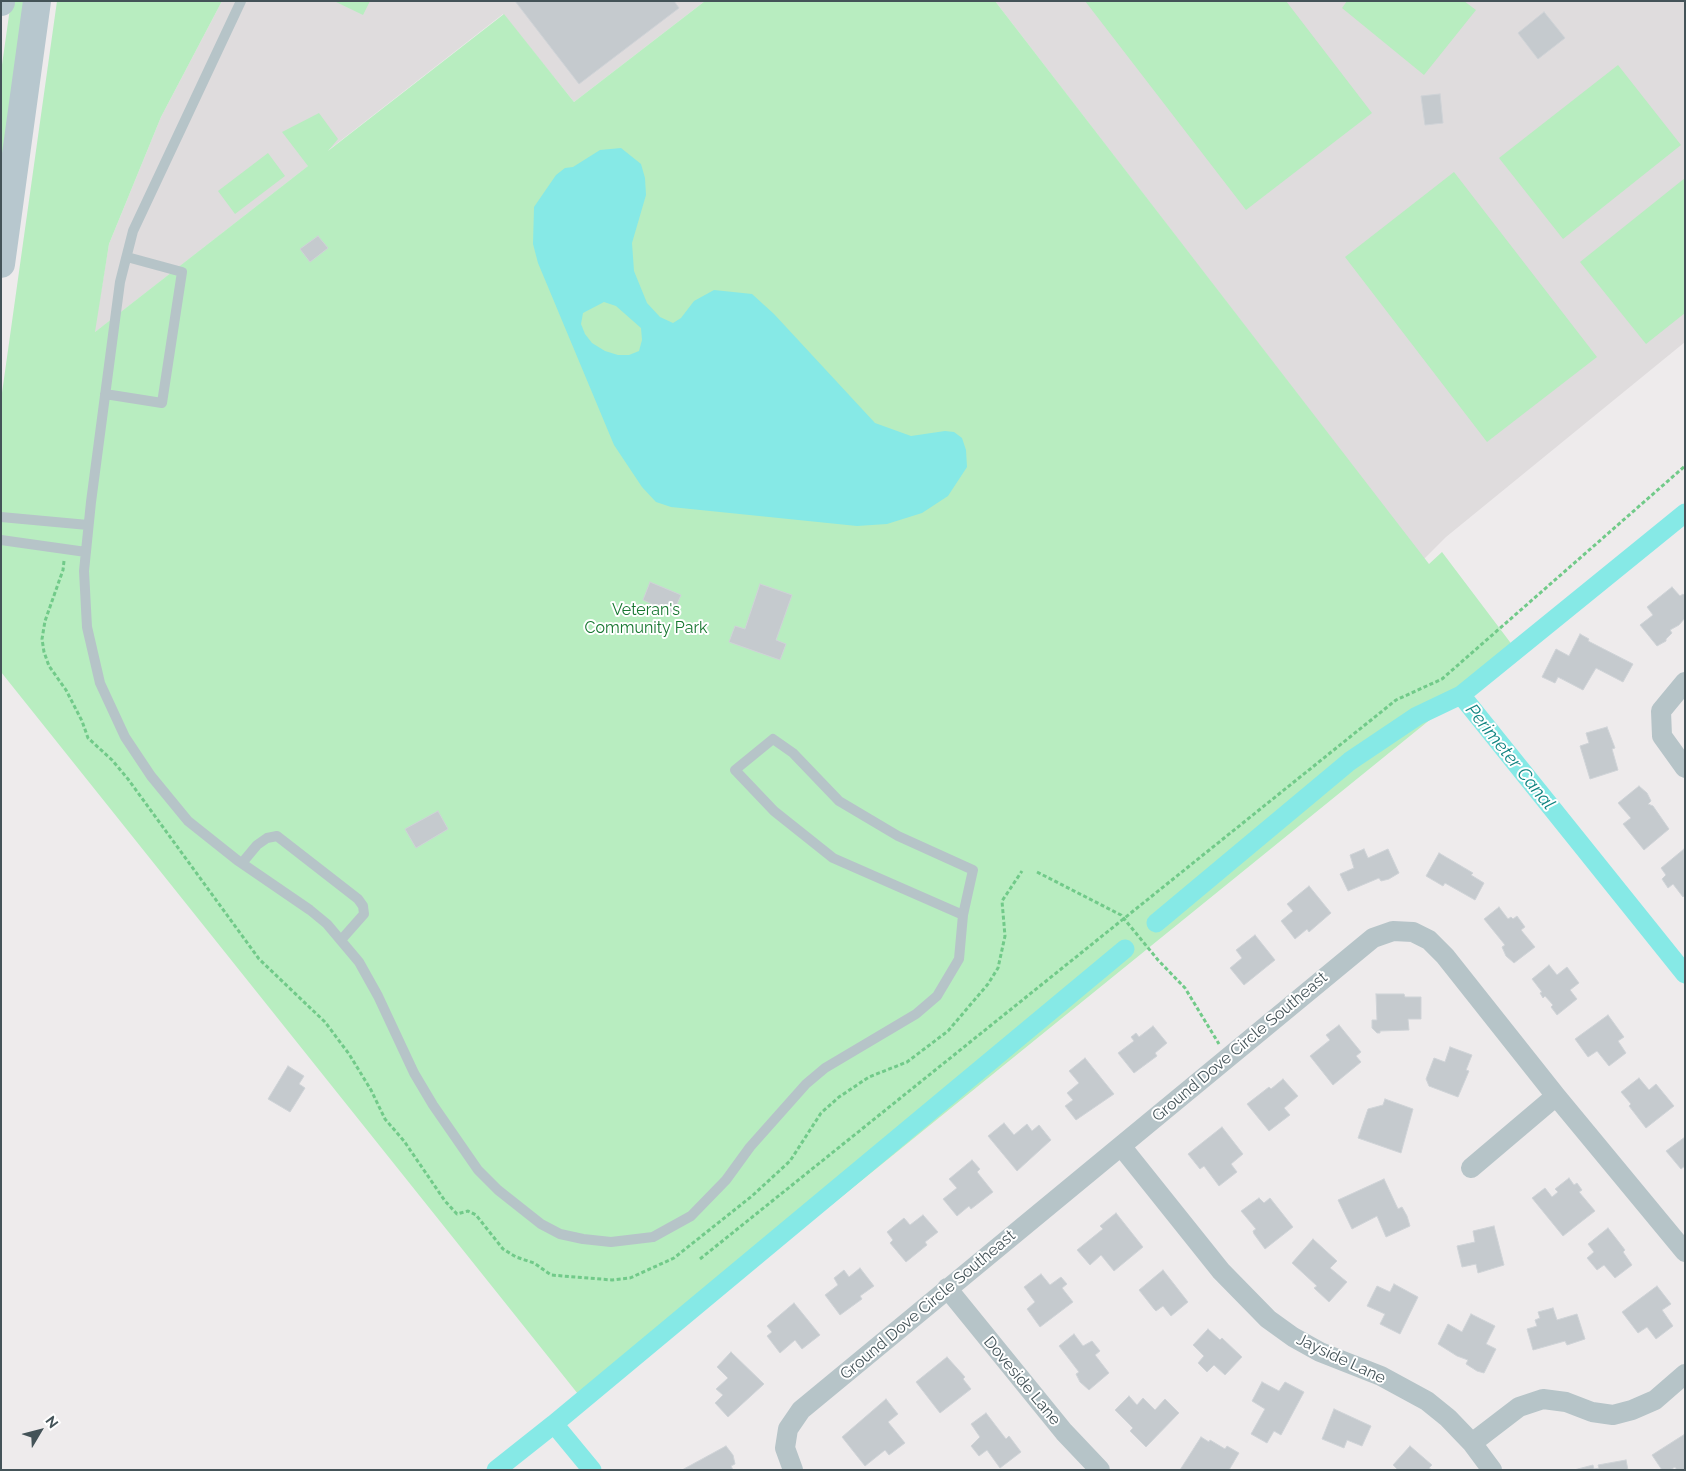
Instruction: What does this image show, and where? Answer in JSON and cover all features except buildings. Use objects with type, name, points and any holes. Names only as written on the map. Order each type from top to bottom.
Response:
[{"type":"main road","points":[[1,264],[37,1]]},
{"type":"street","points":[[1685,682],[1661,711],[1662,736],[1685,768]]},
{"type":"street","name":"Ground Dove Circle Southeast","points":[[793,1470],[785,1448],[788,1429],[801,1410],[1373,938],[1393,931],[1413,932],[1429,940],[1445,956],[1556,1096],[1685,1252]]},
{"type":"street","points":[[1471,1168],[1556,1096]]},
{"type":"street","name":"Jayside Lane","points":[[1121,1146],[1221,1271],[1268,1319],[1293,1338],[1320,1352],[1381,1376],[1427,1401],[1448,1418],[1472,1443],[1492,1470]]},
{"type":"street","name":"Doveside Lane","points":[[947,1288],[1064,1432],[1100,1470]]},
{"type":"street","points":[[1472,1443],[1519,1407],[1543,1399],[1566,1402],[1592,1412],[1613,1415],[1632,1410],[1655,1400],[1685,1374]]},
{"type":"lane","points":[[241,1],[137,223],[127,257],[120,282],[88,525],[84,570],[87,627],[100,683],[125,737],[146,769],[188,821],[242,863],[327,924],[359,962],[378,996],[414,1073],[433,1105],[478,1170],[498,1190],[541,1224],[560,1234],[611,1242],[653,1237],[691,1216],[726,1180],[750,1147],[806,1084],[825,1068],[907,1021],[937,996],[959,959],[963,915],[973,870],[898,836],[839,801],[793,753],[773,739],[735,770],[774,811],[833,858],[963,915]]},
{"type":"lane","points":[[105,394],[162,403],[182,272],[127,257]]},
{"type":"lane","points":[[1,517],[88,525]]},
{"type":"lane","points":[[1,540],[86,552]]},
{"type":"lane","points":[[242,863],[257,845],[268,838],[277,836],[358,899],[363,906],[364,914],[341,940]]},
{"type":"path","points":[[700,1259],[1396,700],[1442,679],[1685,466]]},
{"type":"path","points":[[65,555],[63,570],[45,621],[42,639],[50,666],[82,721],[88,738],[112,760],[128,779],[258,959],[325,1022],[354,1061],[385,1119],[404,1141],[445,1201],[457,1214],[468,1211],[476,1215],[503,1249],[516,1257],[534,1263],[551,1275],[612,1280],[630,1278],[674,1258],[745,1202],[790,1161],[821,1113],[839,1097],[869,1077],[907,1062],[948,1031],[988,984],[998,968],[1005,936],[1002,900],[1022,871]]},
{"type":"path","points":[[1037,872],[1121,914],[1158,960],[1186,988],[1227,1057]]},
{"type":"shaded area","points":[[222,1],[705,1],[574,102],[503,14],[94,333],[109,244],[161,117]]},
{"type":"shaded area","points":[[995,1],[1685,1],[1685,342],[1446,537],[1424,559]]},
{"type":"green space","points":[[11,1],[27,1],[1,191],[1,72]]},
{"type":"green space","name":"Veteran's Community Park","points":[[57,1],[222,1],[161,117],[109,244],[95,332],[308,166],[282,132],[319,113],[338,139],[328,151],[504,14],[574,102],[705,1],[995,1],[1429,564],[1442,552],[1516,650],[586,1404],[1,672],[1,400]]},
{"type":"green space","points":[[334,1],[370,1],[363,15]]},
{"type":"green space","points":[[1085,1],[1286,1],[1372,113],[1246,210]]},
{"type":"green space","points":[[1347,1],[1464,1],[1476,10],[1424,75],[1342,8]]},
{"type":"green space","points":[[1618,65],[1681,145],[1563,239],[1499,158]]},
{"type":"green space","points":[[268,153],[285,176],[235,214],[218,191]]},
{"type":"green space","points":[[1454,172],[1597,357],[1487,442],[1345,257]]},
{"type":"green space","points":[[1685,178],[1685,313],[1646,344],[1580,262]]},
{"type":"water","points":[[621,148],[641,164],[645,178],[646,195],[632,243],[634,271],[647,303],[660,317],[673,323],[681,318],[694,301],[714,290],[752,294],[774,314],[875,423],[911,436],[945,431],[954,432],[962,438],[966,450],[967,467],[948,496],[922,513],[887,524],[857,526],[671,507],[656,502],[642,487],[614,445],[538,263],[533,244],[534,207],[556,175],[565,168],[573,167],[600,150]],"holes":[[[604,302],[616,306],[641,328],[642,340],[639,351],[629,355],[618,355],[605,351],[592,343],[585,334],[581,324],[583,313]]]},
{"type":"waterway","name":"Perimeter Canal","points":[[1685,513],[1461,695],[1685,974]]},
{"type":"waterway","points":[[1156,923],[1350,761],[1417,716],[1461,695]]},
{"type":"waterway","points":[[554,1424],[1125,949]]},
{"type":"waterway","points":[[496,1470],[554,1424],[592,1470]]}]
